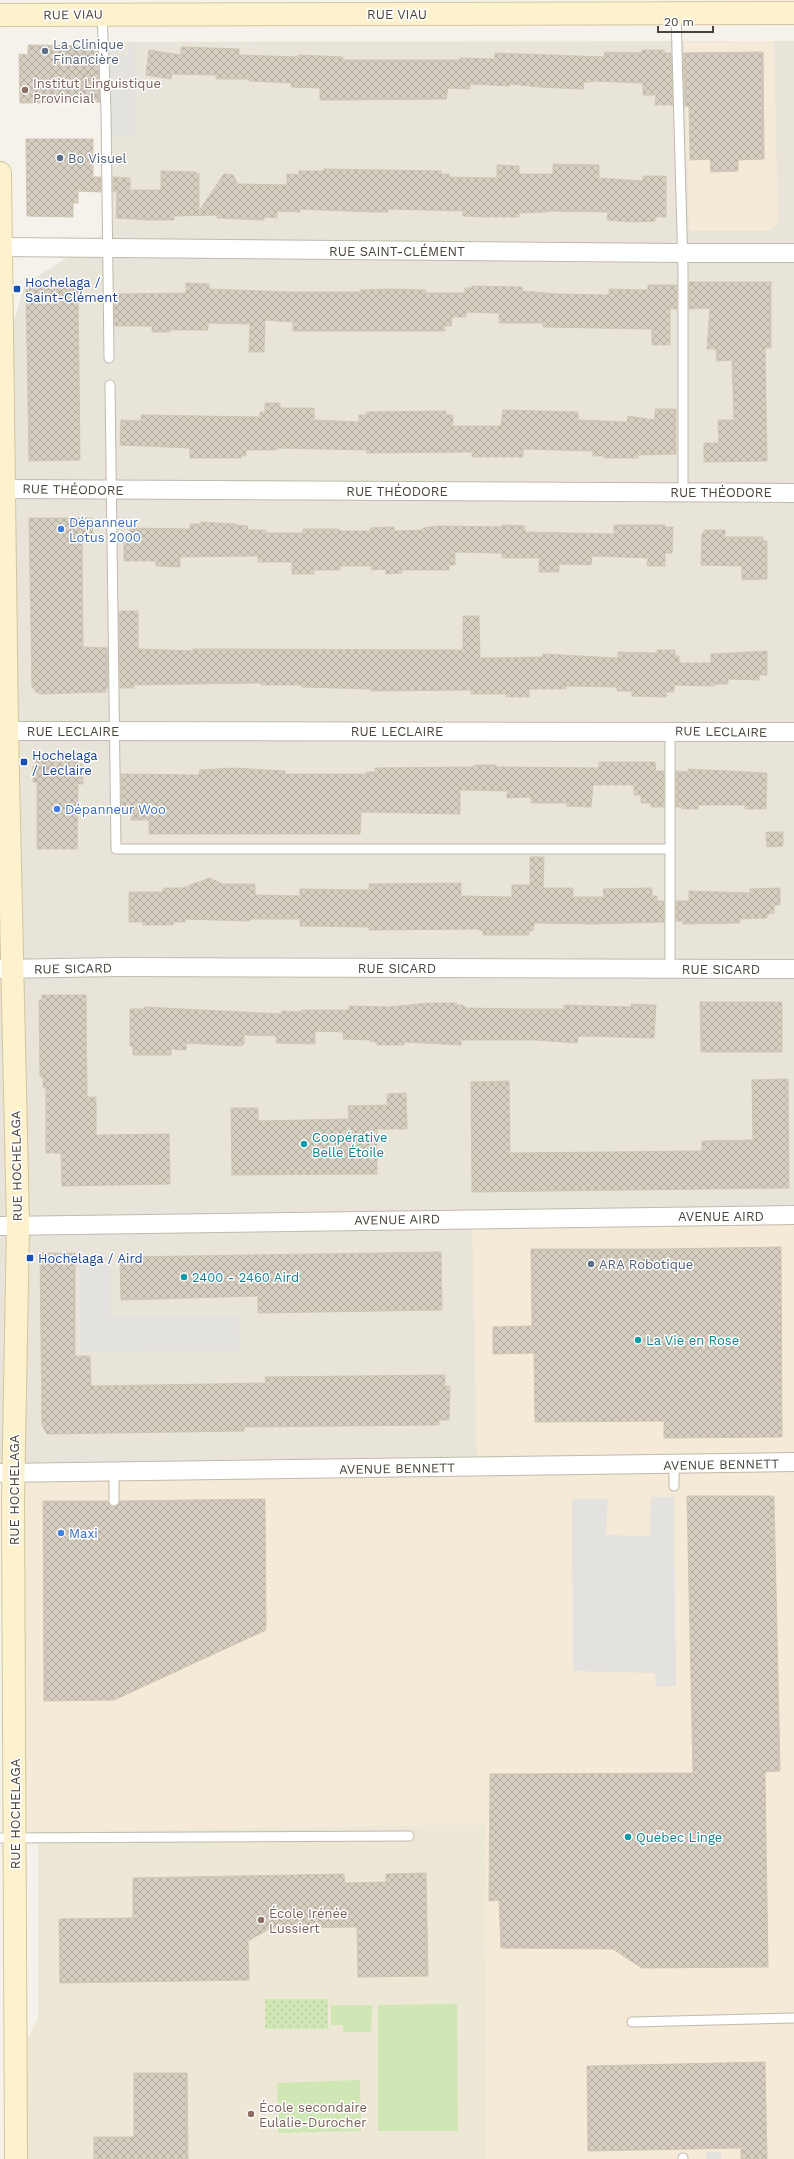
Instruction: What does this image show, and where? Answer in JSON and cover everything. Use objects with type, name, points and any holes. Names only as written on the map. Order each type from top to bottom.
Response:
[{"type":"main road","name":"RUE VIAU","points":[[0,15],[403,10],[794,13]]},
{"type":"main road","name":"RUE HOCHELAGA","points":[[0,173],[9,1226],[7,1473],[11,1730],[8,1837],[16,2159]]},
{"type":"street","points":[[794,0],[794,6]]},
{"type":"street","name":"RUE SAINT-CLÉMENT","points":[[1,247],[106,249],[794,253]]},
{"type":"street","name":"RUE THÉODORE","points":[[2,488],[111,490],[794,493]]},
{"type":"street","name":"RUE LECLAIRE","points":[[4,731],[794,732]]},
{"type":"street","name":"RUE SICARD","points":[[6,969],[118,967],[794,969]]},
{"type":"street","name":"AVENUE AIRD","points":[[9,1226],[794,1215]]},
{"type":"street","name":"AVENUE BENNETT","points":[[7,1473],[674,1465],[794,1462]]},
{"type":"lane","points":[[676,13],[682,253],[684,492]]},
{"type":"lane","points":[[102,14],[106,111],[106,249],[109,358]]},
{"type":"lane","points":[[110,385],[116,849],[670,849]]},
{"type":"lane","points":[[670,731],[670,969]]},
{"type":"lane","points":[[674,1465],[674,1486]]},
{"type":"lane","points":[[114,1471],[114,1501]]},
{"type":"lane","points":[[8,1837],[409,1836]]},
{"type":"lane","points":[[632,2022],[794,2018]]},
{"type":"shaded area","points":[[774,41],[777,225],[769,231],[689,231],[684,42]]},
{"type":"shaded area","points":[[794,41],[794,1462],[0,1474],[0,368],[25,284],[113,229],[110,42]]},
{"type":"shaded area","points":[[134,43],[135,136],[110,136],[109,44],[117,44],[118,57],[128,56],[128,44]]},
{"type":"shaded area","points":[[794,1215],[794,2159],[486,2159],[485,1824],[38,1832],[15,1837],[13,1474],[477,1470],[472,1218]]},
{"type":"shaded area","points":[[79,1255],[110,1255],[110,1317],[239,1316],[240,1351],[80,1352]]},
{"type":"shaded area","points":[[651,1497],[674,1497],[676,1686],[656,1687],[655,1673],[573,1671],[572,1499],[608,1499],[606,1535],[650,1536]]},
{"type":"shaded area","points":[[485,1824],[486,2159],[16,2159],[16,2063],[38,2018],[38,1832]]},
{"type":"shaded area","points":[[706,2152],[721,2152],[721,2159],[706,2159]]},
{"type":"green space","points":[[265,1999],[328,1999],[328,2029],[265,2029]]},
{"type":"green space","points":[[457,2004],[458,2131],[378,2131],[378,2005]]},
{"type":"green space","points":[[331,2005],[372,2005],[371,2032],[343,2032],[343,2025],[331,2025]]},
{"type":"green space","points":[[360,2080],[361,2131],[278,2133],[277,2083]]},
{"type":"building","points":[[28,45],[97,46],[100,102],[20,103],[19,54],[28,55]]},
{"type":"building","points":[[181,47],[239,49],[239,55],[343,57],[343,60],[460,60],[460,58],[495,59],[495,53],[604,57],[605,52],[642,53],[642,50],[664,50],[664,53],[671,53],[673,105],[655,105],[656,95],[643,95],[643,83],[591,81],[584,82],[583,89],[510,84],[510,86],[470,84],[470,89],[448,88],[446,99],[320,100],[320,88],[291,87],[292,83],[249,81],[249,79],[216,79],[216,75],[172,74],[171,79],[146,75],[149,50],[181,55]]},
{"type":"building","points":[[763,52],[764,159],[738,160],[738,171],[711,172],[710,159],[690,160],[689,106],[685,106],[683,53]]},
{"type":"building","points":[[26,139],[93,139],[93,177],[101,177],[101,192],[78,191],[78,203],[73,203],[73,217],[27,216]]},
{"type":"building","points":[[553,164],[599,165],[599,178],[643,181],[643,176],[666,176],[666,217],[655,217],[655,221],[632,222],[607,220],[608,212],[547,211],[519,213],[519,217],[485,217],[463,216],[463,211],[388,209],[388,212],[372,212],[300,209],[300,212],[277,211],[277,218],[264,217],[264,220],[217,218],[217,215],[174,216],[174,220],[150,220],[116,218],[117,192],[113,192],[113,177],[130,178],[130,190],[161,190],[161,171],[196,172],[196,174],[199,174],[199,211],[224,174],[233,175],[238,184],[287,185],[287,174],[299,175],[299,171],[323,171],[324,169],[441,171],[441,174],[449,174],[449,177],[497,178],[497,165],[519,166],[519,174],[553,174]]},
{"type":"building","points":[[689,282],[771,282],[771,348],[765,348],[767,461],[704,462],[704,443],[719,443],[718,420],[734,420],[732,360],[717,361],[716,349],[707,349],[710,308],[689,309]]},
{"type":"building","points":[[186,283],[209,284],[209,289],[290,292],[360,292],[360,290],[391,289],[426,290],[426,293],[465,293],[465,288],[472,288],[472,286],[522,287],[522,291],[558,294],[609,295],[609,289],[645,290],[648,289],[648,285],[677,285],[677,309],[670,309],[670,345],[652,345],[652,329],[543,327],[543,323],[499,323],[499,313],[466,312],[466,317],[452,317],[451,326],[445,326],[445,331],[293,331],[293,322],[265,320],[264,352],[249,352],[250,324],[208,323],[208,330],[170,330],[170,332],[152,332],[152,326],[115,326],[114,302],[118,302],[118,294],[186,293]]},
{"type":"building","points":[[78,286],[80,460],[29,461],[26,287]]},
{"type":"building","points":[[265,403],[280,403],[280,408],[314,408],[314,420],[359,422],[359,415],[367,415],[366,412],[446,411],[446,415],[453,415],[453,426],[501,426],[503,410],[578,412],[578,420],[627,422],[628,416],[655,420],[655,409],[676,409],[676,454],[638,455],[638,458],[604,458],[604,456],[593,456],[593,451],[523,449],[523,457],[472,457],[472,452],[367,453],[367,450],[277,448],[277,450],[246,450],[246,456],[241,456],[241,458],[190,458],[190,448],[120,445],[121,420],[141,421],[141,415],[260,417],[260,412],[265,412]]},
{"type":"building","points":[[29,518],[92,518],[93,541],[82,541],[83,647],[107,648],[108,688],[106,688],[106,692],[41,694],[36,692],[32,686]]},
{"type":"building","points":[[200,522],[248,526],[248,530],[266,530],[266,533],[303,533],[303,529],[370,531],[370,528],[394,527],[394,531],[423,530],[423,528],[439,526],[502,527],[502,525],[525,526],[525,532],[614,534],[614,525],[665,525],[665,527],[673,527],[672,553],[665,553],[665,566],[647,566],[648,558],[592,556],[591,565],[559,564],[559,572],[539,572],[539,558],[502,558],[502,553],[455,552],[455,565],[449,565],[449,570],[402,570],[402,573],[386,574],[386,569],[371,570],[371,566],[340,566],[340,570],[314,570],[314,574],[292,574],[292,562],[258,562],[258,556],[180,557],[180,567],[156,566],[156,561],[124,561],[124,534],[130,533],[130,528],[190,529],[190,524],[200,524]]},
{"type":"building","points":[[704,530],[725,530],[725,537],[763,537],[763,541],[767,541],[767,579],[742,580],[742,566],[701,565],[702,533],[704,533]]},
{"type":"building","points":[[119,611],[138,611],[138,648],[140,649],[193,651],[193,649],[463,650],[463,616],[479,616],[480,658],[543,657],[543,654],[618,658],[618,652],[657,653],[657,650],[675,650],[675,656],[679,656],[679,663],[711,663],[711,654],[767,651],[767,675],[759,675],[759,680],[728,679],[728,684],[714,684],[714,686],[674,685],[674,692],[666,692],[666,697],[632,696],[632,691],[617,691],[617,687],[566,686],[566,689],[529,689],[529,697],[506,697],[506,694],[471,694],[471,690],[371,691],[371,689],[302,687],[302,685],[261,685],[261,683],[134,685],[134,688],[120,688]]},
{"type":"building","points":[[77,757],[78,764],[82,764],[83,784],[78,784],[77,849],[37,849],[37,782],[33,782],[33,766],[36,766],[36,758]]},
{"type":"building","points":[[599,762],[655,762],[656,771],[664,771],[664,807],[651,807],[651,803],[641,803],[641,795],[634,795],[634,785],[593,785],[591,807],[567,806],[567,803],[531,803],[531,797],[507,798],[507,791],[460,790],[460,814],[361,812],[360,834],[149,834],[149,820],[131,820],[132,815],[122,814],[121,774],[199,775],[200,770],[233,768],[285,771],[285,774],[366,774],[366,772],[375,772],[375,768],[474,767],[474,765],[496,765],[496,767],[599,768]]},
{"type":"building","points":[[688,769],[767,773],[766,809],[745,809],[745,805],[698,805],[698,809],[682,809],[682,807],[676,807],[676,771],[688,772]]},
{"type":"building","points":[[766,832],[783,832],[783,846],[767,847]]},
{"type":"building","points":[[530,857],[544,857],[543,888],[573,888],[573,897],[604,897],[603,889],[652,888],[652,896],[657,896],[657,901],[664,901],[664,922],[594,924],[534,923],[533,931],[529,931],[529,935],[483,935],[483,931],[477,929],[369,930],[369,927],[300,926],[300,919],[250,919],[249,921],[185,919],[185,922],[173,922],[173,925],[143,925],[143,922],[129,922],[129,892],[163,892],[163,888],[182,888],[210,878],[222,884],[255,884],[255,895],[300,896],[300,889],[369,890],[369,884],[461,883],[461,896],[512,897],[512,885],[530,885]]},
{"type":"building","points":[[780,888],[780,905],[774,905],[774,913],[767,914],[767,918],[740,919],[740,923],[683,924],[683,921],[676,921],[676,901],[689,901],[689,891],[750,893],[750,889]]},
{"type":"building","points":[[42,995],[86,995],[87,1097],[96,1097],[96,1135],[169,1134],[170,1184],[62,1186],[61,1153],[46,1153],[46,1088],[43,1088],[43,1077],[40,1077],[39,1000],[42,1000]]},
{"type":"building","points":[[700,1002],[782,1002],[782,1052],[701,1052]]},
{"type":"building","points":[[429,1003],[457,1003],[457,1005],[462,1005],[466,1008],[520,1009],[564,1009],[564,1005],[631,1007],[631,1004],[656,1005],[654,1038],[580,1036],[578,1037],[577,1043],[536,1040],[461,1040],[461,1045],[404,1042],[404,1045],[377,1045],[377,1042],[370,1042],[370,1040],[343,1039],[343,1032],[315,1031],[315,1044],[276,1043],[276,1036],[244,1035],[244,1044],[242,1046],[186,1043],[186,1050],[171,1049],[171,1055],[133,1055],[133,1047],[130,1046],[130,1009],[144,1009],[144,1007],[282,1014],[282,1011],[301,1012],[301,1010],[349,1010],[349,1006],[390,1007]]},
{"type":"building","points":[[788,1079],[789,1188],[472,1192],[471,1082],[509,1081],[510,1153],[702,1151],[702,1141],[753,1140],[752,1080]]},
{"type":"building","name":"Coopérative Belle Étoile","points":[[406,1093],[407,1129],[377,1129],[377,1174],[232,1175],[231,1108],[258,1108],[258,1121],[349,1119],[348,1106],[387,1105],[387,1094]]},
{"type":"building","name":"La Vie en Rose","points":[[781,1247],[782,1437],[664,1438],[664,1421],[535,1422],[534,1353],[493,1354],[493,1327],[532,1326],[531,1249]]},
{"type":"building","points":[[441,1252],[442,1310],[258,1313],[258,1296],[121,1300],[120,1257]]},
{"type":"building","points":[[40,1253],[75,1253],[75,1356],[90,1356],[91,1386],[266,1383],[265,1377],[445,1375],[445,1386],[450,1386],[449,1420],[439,1420],[439,1425],[244,1427],[244,1431],[47,1434],[42,1425]]},
{"type":"building","name":"Québec Linge","points":[[687,1496],[774,1496],[780,1771],[765,1772],[768,1967],[642,1968],[613,1949],[501,1948],[499,1900],[489,1901],[490,1774],[693,1773]]},
{"type":"building","points":[[265,1499],[266,1630],[114,1700],[44,1701],[43,1501],[108,1501],[111,1506],[114,1507],[119,1504],[120,1501]]},
{"type":"building","points":[[426,1873],[428,1976],[358,1977],[357,1927],[271,1928],[248,1941],[249,1980],[60,1983],[59,1919],[133,1918],[133,1878],[344,1874],[345,1883],[386,1882],[386,1874]]},
{"type":"building","points":[[765,2062],[767,2159],[741,2159],[741,2148],[588,2151],[587,2066]]},
{"type":"building","points":[[134,2073],[187,2073],[188,2159],[94,2159],[94,2137],[134,2137]]},
{"type":"place","name":"La Clinique Financière","points":[[45,51]]},
{"type":"place","name":"Institut Linguistique Provincial","points":[[25,90]]},
{"type":"place","name":"Bo Visuel","points":[[60,158]]},
{"type":"place","name":"Hochelaga / Saint-Clément","points":[[17,289]]},
{"type":"place","name":"Dépanneur Lotus 2000","points":[[61,529]]},
{"type":"place","name":"Hochelaga / Leclaire","points":[[24,762]]},
{"type":"place","name":"Dépanneur Woo","points":[[57,809]]},
{"type":"place","name":"Coopérative Belle Étoile","points":[[304,1144]]},
{"type":"place","name":"Hochelaga / Aird","points":[[30,1258]]},
{"type":"place","name":"ARA Robotique","points":[[591,1264]]},
{"type":"place","name":"2400 - 2460 Aird","points":[[184,1277]]},
{"type":"place","name":"La Vie en Rose","points":[[638,1340]]},
{"type":"place","name":"Maxi","points":[[61,1533]]},
{"type":"place","name":"Québec Linge","points":[[628,1837]]},
{"type":"place","name":"École Irénée Lussiert","points":[[261,1920]]},
{"type":"place","name":"École secondaire Eulalie-Durocher","points":[[251,2114]]}]
